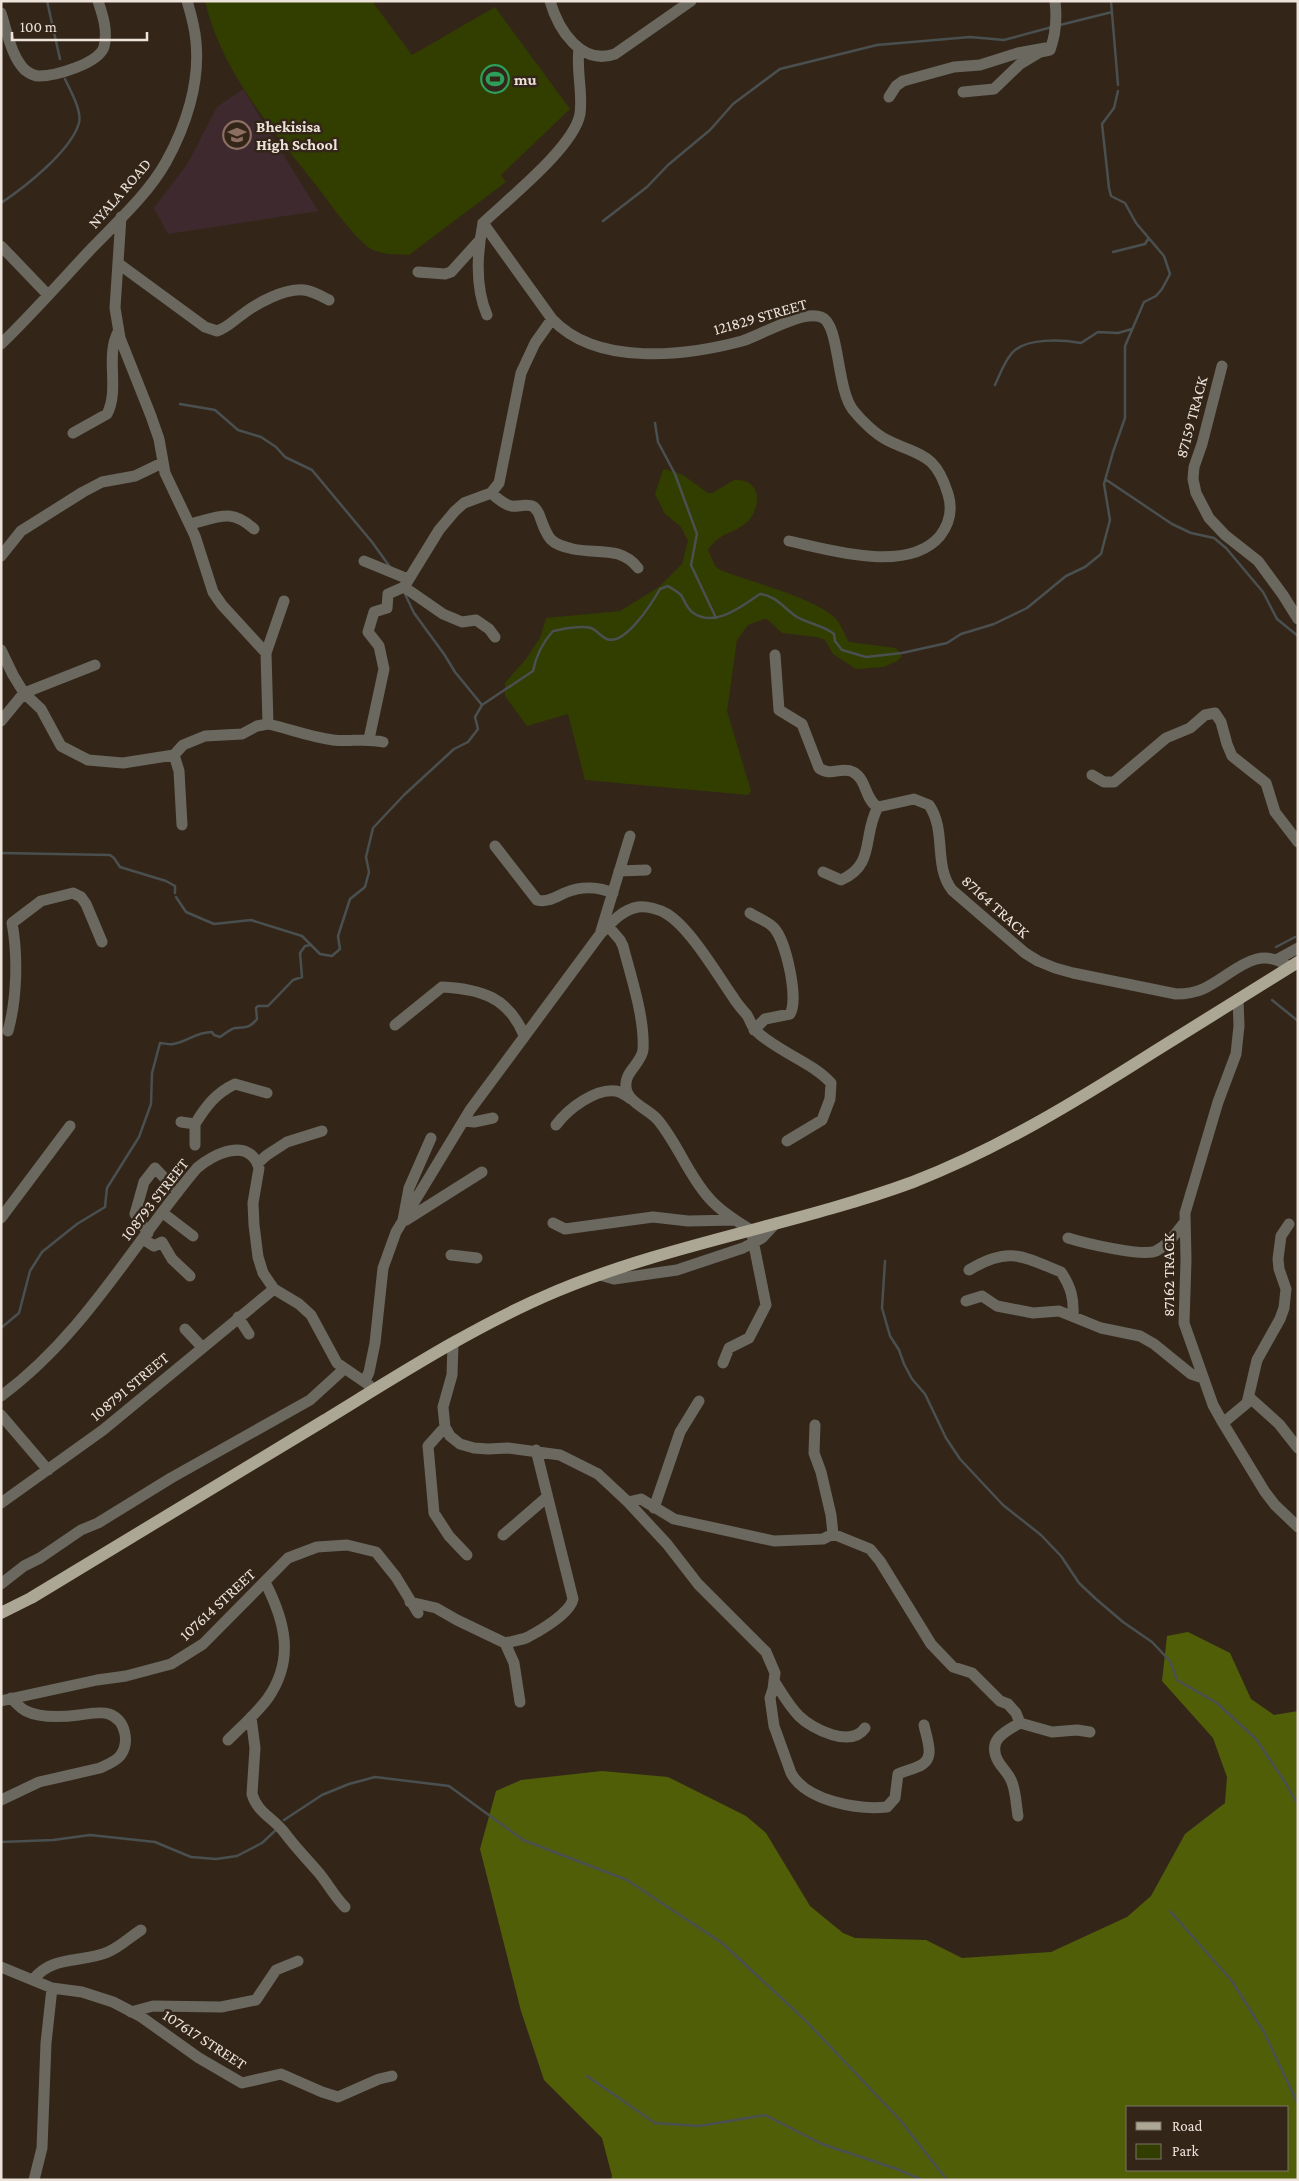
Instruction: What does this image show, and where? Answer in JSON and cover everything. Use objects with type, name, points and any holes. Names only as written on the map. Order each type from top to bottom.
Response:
[{"type":"main road","points":[[1,1613],[31,1598],[370,1385],[453,1345],[510,1313],[558,1291],[600,1275],[695,1245],[903,1185],[973,1157],[1060,1110],[1293,965]]},
{"type":"street","points":[[1,13],[14,53],[21,65],[30,73],[40,76],[77,67],[91,61],[101,53],[106,33],[98,1]]},
{"type":"street","name":"NYALA ROAD","points":[[1,344],[121,217],[150,185],[166,162],[187,113],[196,74],[196,50],[187,1]]},
{"type":"street","points":[[550,1],[558,22],[579,48],[600,58],[615,54],[691,1]]},
{"type":"street","points":[[963,92],[994,89],[1020,64],[1040,52],[1050,50],[1056,26],[1055,1]]},
{"type":"street","points":[[889,97],[896,86],[903,81],[954,67],[980,65],[1018,53],[1051,47]]},
{"type":"street","points":[[487,315],[482,303],[479,284],[480,240],[483,223],[536,175],[577,125],[580,105],[577,70],[579,48]]},
{"type":"street","points":[[121,217],[115,308],[118,332],[159,439],[162,463],[172,489],[190,524],[213,592],[222,606],[266,653]]},
{"type":"street","name":"121829 STREET","points":[[483,223],[559,326],[574,336],[613,351],[677,352],[743,341],[804,317],[820,316],[824,319],[834,336],[843,390],[853,409],[886,439],[926,457],[937,467],[950,501],[951,513],[948,524],[939,536],[929,546],[914,553],[880,557],[788,541]]},
{"type":"street","points":[[418,272],[445,274],[451,272],[480,240]]},
{"type":"street","points":[[1,246],[48,295]]},
{"type":"street","points":[[119,264],[205,327],[217,331],[225,328],[252,307],[283,294],[306,290],[329,300]]},
{"type":"street","points":[[369,738],[384,670],[379,646],[368,632],[374,612],[387,608],[388,594],[402,583],[439,530],[455,511],[464,503],[491,493],[502,476],[521,373],[535,344],[552,319]]},
{"type":"street","points":[[73,433],[106,414],[109,409],[112,394],[114,342],[118,332]]},
{"type":"street","name":"87159 TRACK","points":[[1222,366],[1202,444],[1194,467],[1194,487],[1199,501],[1209,518],[1225,535],[1258,561],[1298,619]]},
{"type":"street","points":[[1,556],[21,531],[83,492],[102,482],[135,476],[162,463]]},
{"type":"street","points":[[491,493],[511,506],[528,505],[534,507],[539,514],[547,536],[555,543],[576,550],[614,552],[626,556],[638,568]]},
{"type":"street","points":[[190,524],[214,517],[232,516],[239,517],[254,529]]},
{"type":"street","points":[[364,561],[386,570],[443,614],[462,622],[476,620],[489,629],[495,638]]},
{"type":"street","points":[[268,724],[266,653],[284,602]]},
{"type":"street","points":[[1,650],[13,675],[24,692],[41,709],[61,746],[80,757],[98,762],[117,763],[174,755],[183,745],[205,736],[242,734],[257,726],[268,724],[309,736],[334,740],[352,741],[369,738],[383,742]]},
{"type":"street","points":[[775,655],[780,710],[802,724],[819,768],[832,773],[853,772],[861,779],[873,803],[878,807],[870,825],[865,856],[857,871],[841,880],[832,878],[823,872]]},
{"type":"street","points":[[1,721],[24,692],[95,665]]},
{"type":"street","points":[[1092,775],[1104,782],[1114,782],[1166,738],[1190,728],[1205,715],[1215,713],[1221,722],[1226,744],[1232,756],[1266,783],[1274,812],[1298,842]]},
{"type":"street","points":[[174,755],[179,771],[182,825]]},
{"type":"street","name":"87164 TRACK","points":[[878,807],[914,799],[929,805],[938,825],[942,870],[952,890],[1025,953],[1055,968],[1176,994],[1204,989],[1244,964],[1266,957],[1278,959]]},
{"type":"street","points":[[604,929],[630,836]]},
{"type":"street","points":[[495,846],[537,900],[542,901],[568,892],[594,888],[613,893]]},
{"type":"street","points":[[619,871],[646,870]]},
{"type":"street","points":[[8,1031],[13,1006],[16,955],[6,920],[41,901],[73,893],[81,896],[86,904],[102,942]]},
{"type":"street","points":[[370,1385],[369,1372],[383,1268],[392,1241],[402,1222],[464,1120],[524,1035],[604,929],[619,915],[639,907],[648,907],[666,914],[686,932],[747,1016],[754,1030],[768,1042],[827,1078],[831,1083],[830,1099],[822,1120],[787,1141]]},
{"type":"street","points":[[750,913],[775,928],[782,945],[794,997],[793,1008],[790,1014],[765,1019],[754,1030]]},
{"type":"street","points":[[604,929],[620,940],[623,946],[638,1008],[643,1050],[626,1078],[625,1085],[628,1094],[656,1118],[708,1197],[751,1230],[765,1297],[765,1309],[752,1334],[747,1340],[729,1348],[723,1362]]},
{"type":"street","points":[[1278,959],[1298,948]]},
{"type":"street","points":[[1278,959],[1293,965]]},
{"type":"street","points":[[395,1025],[442,987],[477,992],[492,997],[512,1012],[524,1035]]},
{"type":"street","name":"87162 TRACK","points":[[1238,999],[1239,1026],[1236,1054],[1218,1102],[1188,1196],[1184,1224],[1186,1260],[1184,1322],[1213,1405],[1222,1423],[1270,1498],[1298,1527]]},
{"type":"street","points":[[195,1145],[195,1124],[206,1105],[221,1091],[235,1084],[268,1093]]},
{"type":"street","points":[[556,1125],[565,1113],[596,1094],[617,1091],[634,1100]]},
{"type":"street","points":[[464,1120],[474,1122],[493,1118]]},
{"type":"street","points":[[181,1122],[195,1124]]},
{"type":"street","points":[[1,1218],[70,1126]]},
{"type":"street","points":[[322,1131],[287,1142],[258,1163],[259,1174],[253,1203],[254,1226],[260,1266],[274,1289],[299,1304],[311,1316],[332,1356],[344,1369],[370,1385]]},
{"type":"street","points":[[402,1222],[409,1188],[431,1138]]},
{"type":"street","name":"108793 STREET","points":[[1,1396],[37,1367],[60,1343],[93,1304],[197,1168],[209,1159],[232,1150],[246,1152],[258,1163]]},
{"type":"street","points":[[178,1192],[155,1168],[144,1182],[136,1214],[146,1236],[154,1246],[162,1242],[172,1259],[190,1276]]},
{"type":"street","points":[[402,1222],[482,1172]]},
{"type":"street","points":[[163,1213],[193,1236]]},
{"type":"street","points":[[553,1223],[565,1229],[653,1217],[688,1221],[736,1220]]},
{"type":"street","points":[[600,1275],[614,1279],[669,1272],[725,1256],[762,1238],[776,1223]]},
{"type":"street","points":[[1068,1238],[1088,1245],[1152,1253],[1169,1242],[1184,1224]]},
{"type":"street","points":[[1222,1423],[1243,1408],[1249,1397],[1257,1360],[1280,1319],[1284,1308],[1286,1289],[1279,1269],[1278,1259],[1282,1236],[1289,1224]]},
{"type":"street","points":[[451,1255],[477,1258]]},
{"type":"street","points":[[969,1270],[997,1256],[1015,1255],[1061,1272],[1072,1290],[1074,1301],[1073,1316]]},
{"type":"street","name":"108791 STREET","points":[[1,1503],[103,1430],[274,1289]]},
{"type":"street","points":[[966,1300],[982,1296],[997,1306],[1033,1313],[1055,1311],[1073,1316],[1101,1328],[1140,1336],[1154,1344],[1191,1374],[1203,1378]]},
{"type":"street","points":[[238,1317],[249,1334]]},
{"type":"street","points":[[185,1329],[202,1347]]},
{"type":"street","points":[[453,1345],[452,1375],[444,1407],[445,1427],[454,1440],[460,1444],[488,1450],[508,1448],[536,1450],[560,1455],[598,1474],[628,1502],[667,1544],[698,1584],[766,1652],[775,1673],[770,1698],[774,1726],[795,1780],[811,1792],[854,1808],[887,1807],[895,1798],[898,1774],[927,1762],[930,1754],[924,1725]]},
{"type":"street","points":[[1,1584],[24,1566],[40,1558],[81,1530],[98,1523],[171,1478],[310,1400],[344,1369]]},
{"type":"street","points":[[1249,1397],[1273,1417],[1298,1448]]},
{"type":"street","points":[[654,1508],[680,1432],[699,1401]]},
{"type":"street","points":[[1,1415],[48,1470]]},
{"type":"street","points":[[815,1425],[814,1453],[821,1472],[831,1515],[833,1534]]},
{"type":"street","points":[[445,1427],[428,1446],[434,1512],[454,1542],[467,1555]]},
{"type":"street","points":[[410,1602],[446,1612],[457,1620],[505,1643],[527,1637],[569,1609],[572,1604],[572,1593],[536,1450]]},
{"type":"street","points":[[504,1535],[547,1497]]},
{"type":"street","points":[[628,1502],[641,1498],[654,1508],[682,1521],[774,1541],[823,1539],[833,1534],[870,1549],[875,1553],[931,1644],[953,1667],[972,1673],[1000,1701],[1008,1704],[1016,1713],[1020,1723],[1052,1732],[1077,1730],[1090,1732]]},
{"type":"street","name":"107614 STREET","points":[[6,1700],[126,1676],[171,1664],[203,1644],[288,1558],[317,1547],[347,1545],[376,1552],[396,1577],[418,1613]]},
{"type":"street","points":[[228,1740],[267,1699],[277,1682],[284,1661],[286,1641],[278,1606],[265,1582]]},
{"type":"street","points":[[505,1643],[514,1664],[520,1702]]},
{"type":"street","points":[[774,1681],[800,1717],[814,1728],[839,1736],[849,1737],[861,1734],[865,1728]]},
{"type":"street","points":[[1,1800],[39,1782],[109,1764],[120,1756],[126,1740],[121,1723],[110,1715],[92,1713],[67,1716],[40,1715],[26,1711],[6,1700]]},
{"type":"street","points":[[251,1717],[255,1748],[252,1794],[254,1800],[263,1813],[283,1830],[292,1844],[345,1907]]},
{"type":"street","points":[[1018,1816],[1013,1783],[1007,1771],[998,1762],[994,1742],[1000,1735],[1020,1723]]},
{"type":"street","points":[[33,1980],[41,1971],[53,1965],[79,1957],[107,1953],[140,1930]]},
{"type":"street","points":[[131,2012],[153,2006],[221,2007],[256,2000],[276,1970],[298,1960]]},
{"type":"street","name":"107617 STREET","points":[[1,1967],[52,1988],[82,1992],[113,2002],[199,2058],[244,2083],[281,2074],[338,2097],[379,2079],[392,2076]]},
{"type":"street","points":[[34,2180],[42,2148],[46,2043],[52,1988]]},
{"type":"shaded area","name":"Bhekisisa High School","points":[[243,89],[318,211],[168,234],[154,208],[188,163],[217,107]]},
{"type":"green space","points":[[205,1],[372,1],[412,55],[495,7],[570,109],[501,175],[506,182],[409,255],[380,252],[371,249],[351,230],[252,101],[224,53],[213,28]]},
{"type":"green space","points":[[665,469],[683,475],[708,493],[712,493],[734,480],[747,482],[756,492],[757,503],[750,519],[741,527],[717,539],[708,550],[715,566],[720,570],[813,604],[837,620],[849,642],[896,648],[902,656],[897,661],[884,667],[856,669],[833,654],[825,640],[816,637],[782,633],[767,619],[748,625],[737,640],[727,711],[751,791],[748,795],[585,780],[568,714],[527,726],[505,696],[505,683],[526,659],[540,638],[546,618],[620,611],[659,587],[682,564],[688,541],[681,527],[665,514],[655,494]]},
{"type":"green space","points":[[1188,1632],[1230,1653],[1251,1699],[1274,1715],[1298,1711],[1298,2180],[611,2180],[612,2176],[602,2138],[544,2080],[521,2011],[480,1849],[496,1791],[521,1780],[602,1771],[668,1777],[746,1816],[766,1833],[810,1906],[843,1933],[855,1938],[926,1940],[962,1958],[1051,1952],[1127,1917],[1151,1896],[1185,1834],[1225,1803],[1227,1777],[1213,1738],[1162,1681],[1167,1636]]},
{"type":"waterway","points":[[47,1],[60,59]]},
{"type":"waterway","points":[[1111,1],[1118,85]]},
{"type":"waterway","points":[[1060,25],[1112,12]]},
{"type":"waterway","points":[[603,221],[647,187],[668,165],[710,130],[733,104],[780,69],[877,45],[970,37],[1004,40],[1052,27]]},
{"type":"waterway","points":[[1,203],[46,168],[67,145],[74,134],[79,123],[79,112],[65,79]]},
{"type":"waterway","points":[[176,897],[186,912],[214,924],[251,920],[302,936],[320,954],[332,956],[340,949],[338,936],[350,899],[365,887],[369,872],[366,857],[373,828],[404,795],[454,749],[468,742],[478,729],[475,717],[482,705],[533,671],[540,650],[553,631],[586,627],[593,629],[607,639],[622,636],[637,622],[660,589],[668,586],[681,595],[692,612],[700,617],[709,618],[728,614],[760,594],[765,595],[775,600],[797,617],[834,634],[835,641],[842,650],[866,657],[902,653],[947,643],[961,634],[994,624],[1027,608],[1066,576],[1085,567],[1101,554],[1110,520],[1104,484],[1125,418],[1125,346],[1144,302],[1156,296],[1170,274],[1164,256],[1136,223],[1125,203],[1111,196],[1102,124],[1114,108],[1118,91]]},
{"type":"waterway","points":[[1113,252],[1145,244],[1148,239]]},
{"type":"waterway","points":[[995,385],[1002,368],[1012,353],[1026,344],[1045,341],[1081,343],[1098,332],[1118,333],[1132,329]]},
{"type":"waterway","points":[[180,404],[215,410],[238,430],[261,437],[276,447],[285,457],[312,470],[372,542],[390,567]]},
{"type":"waterway","points":[[655,423],[658,442],[675,474],[697,534],[691,565],[716,618]]},
{"type":"waterway","points":[[1105,479],[1172,524],[1191,533],[1214,538],[1226,548],[1263,592],[1277,619],[1298,636]]},
{"type":"waterway","points":[[405,594],[414,613],[455,672],[482,705]]},
{"type":"waterway","points":[[1,853],[110,855],[120,867],[166,881],[175,886],[175,893]]},
{"type":"waterway","points":[[1276,947],[1295,937]]},
{"type":"waterway","points":[[1,1328],[19,1313],[30,1271],[42,1252],[77,1224],[105,1207],[107,1188],[139,1137],[151,1104],[152,1073],[160,1043],[178,1043],[206,1032],[212,1032],[220,1037],[229,1030],[252,1024],[257,1019],[256,1008],[258,1006],[268,1006],[293,980],[302,977],[300,953],[305,946],[311,945]]},
{"type":"waterway","points":[[1272,1000],[1298,1021]]},
{"type":"waterway","points":[[885,1261],[882,1308],[890,1336],[899,1350],[912,1379],[925,1394],[946,1438],[960,1459],[1003,1505],[1041,1535],[1061,1556],[1079,1583],[1123,1622],[1152,1642],[1170,1661],[1177,1680],[1217,1703],[1256,1739],[1298,1805]]},
{"type":"waterway","points":[[284,1820],[322,1795],[349,1784],[375,1777],[449,1786],[523,1840],[627,1880],[722,1943],[805,2020],[900,2120],[947,2180]]},
{"type":"waterway","points":[[1,1842],[53,1840],[90,1835],[155,1842],[191,1857],[216,1859],[237,1856],[262,1843],[277,1829]]},
{"type":"waterway","points":[[1170,1911],[1232,1981],[1264,2032],[1298,2104]]},
{"type":"waterway","points":[[587,2076],[655,2123],[699,2126],[765,2115],[822,2144],[897,2169],[922,2180]]},
{"type":"place","name":"mu","points":[[495,79]]},
{"type":"place","name":"Bhekisisa High School","points":[[237,135]]}]
